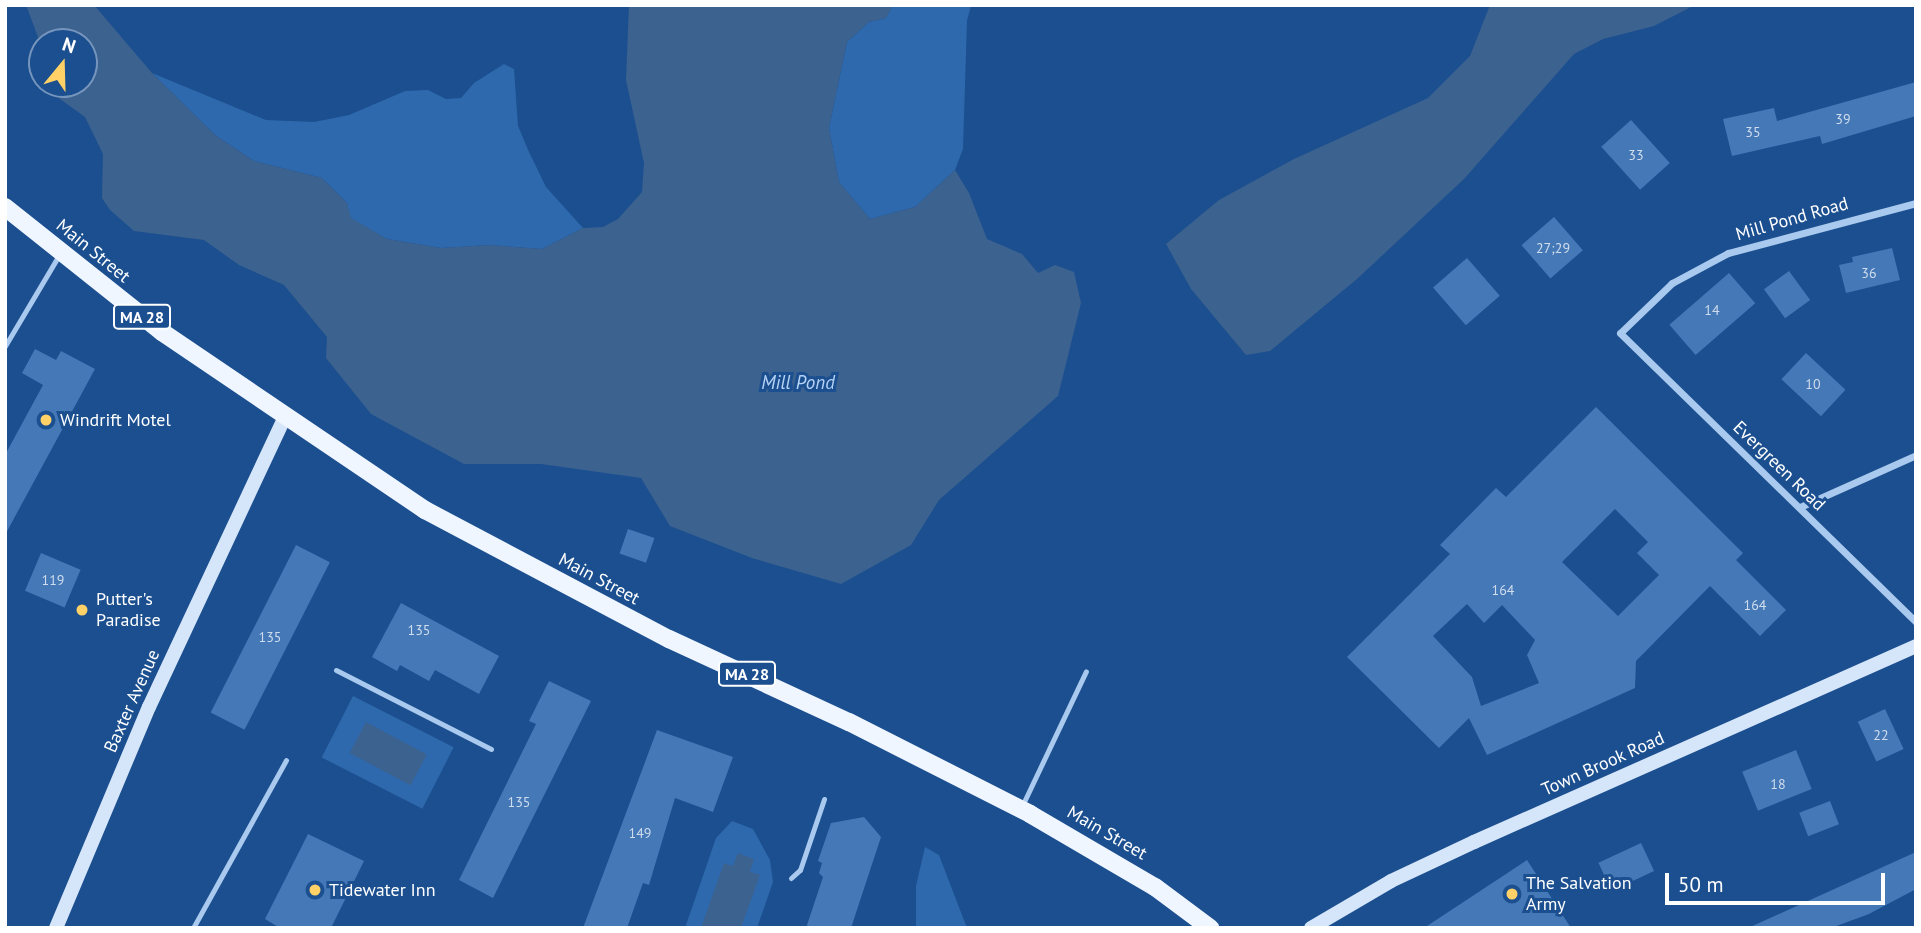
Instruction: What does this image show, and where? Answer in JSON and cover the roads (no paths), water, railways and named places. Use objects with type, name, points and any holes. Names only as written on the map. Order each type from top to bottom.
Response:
[{"type":"main road","name":"Main Street","points":[[5,206],[162,332],[425,510],[669,639],[849,722],[1020,809],[1155,887],[1210,928]]},
{"type":"main road","name":"Baxter Avenue","points":[[55,928],[149,707],[285,417]]},
{"type":"main road","name":"Town Brook Road","points":[[1311,928],[1391,881],[1474,842],[1916,646]]},
{"type":"street","name":"Mill Pond Road","points":[[1620,333],[1672,283],[1728,253],[1916,203]]},
{"type":"street","name":"Evergreen Road","points":[[1620,333],[1916,622]]},
{"type":"street","points":[[1800,507],[1916,455]]},
{"type":"lane","points":[[5,346],[61,252]]},
{"type":"lane","points":[[337,670],[491,748]]},
{"type":"lane","points":[[1020,809],[1086,671]]},
{"type":"lane","points":[[193,928],[286,760]]},
{"type":"lane","points":[[791,878],[800,870],[824,799]]},
{"type":"water","name":"Mill Pond","points":[[26,5],[94,5],[152,73],[215,135],[254,161],[322,178],[347,203],[351,218],[387,239],[441,248],[489,245],[542,249],[583,228],[603,227],[618,219],[642,192],[644,163],[626,80],[629,5],[893,5],[886,18],[869,22],[847,42],[829,128],[839,182],[870,219],[915,207],[955,170],[969,193],[987,239],[1022,254],[1038,273],[1055,265],[1074,272],[1081,303],[1058,396],[939,500],[911,545],[841,584],[752,558],[670,526],[641,478],[541,464],[464,464],[371,414],[326,358],[327,337],[284,285],[239,265],[204,240],[134,231],[110,210],[102,198],[103,154],[85,117],[60,98],[98,98],[98,28],[35,28]]},
{"type":"water","points":[[1490,5],[1695,5],[1654,26],[1603,39],[1574,54],[1464,179],[1357,279],[1270,351],[1246,355],[1191,289],[1166,244],[1219,200],[1294,159],[1428,98],[1470,56]]},
{"type":"water","points":[[366,722],[427,754],[410,785],[350,753]]},
{"type":"water","points":[[738,853],[754,859],[750,872],[760,875],[741,928],[701,928],[724,863],[733,866]]},
{"type":"place","name":"Windrift Motel","points":[[46,420]]},
{"type":"place","name":"Putter's Paradise","points":[[82,610]]},
{"type":"place","name":"Tidewater Inn","points":[[315,890]]},
{"type":"place","name":"The Salvation Army","points":[[1512,894]]}]
